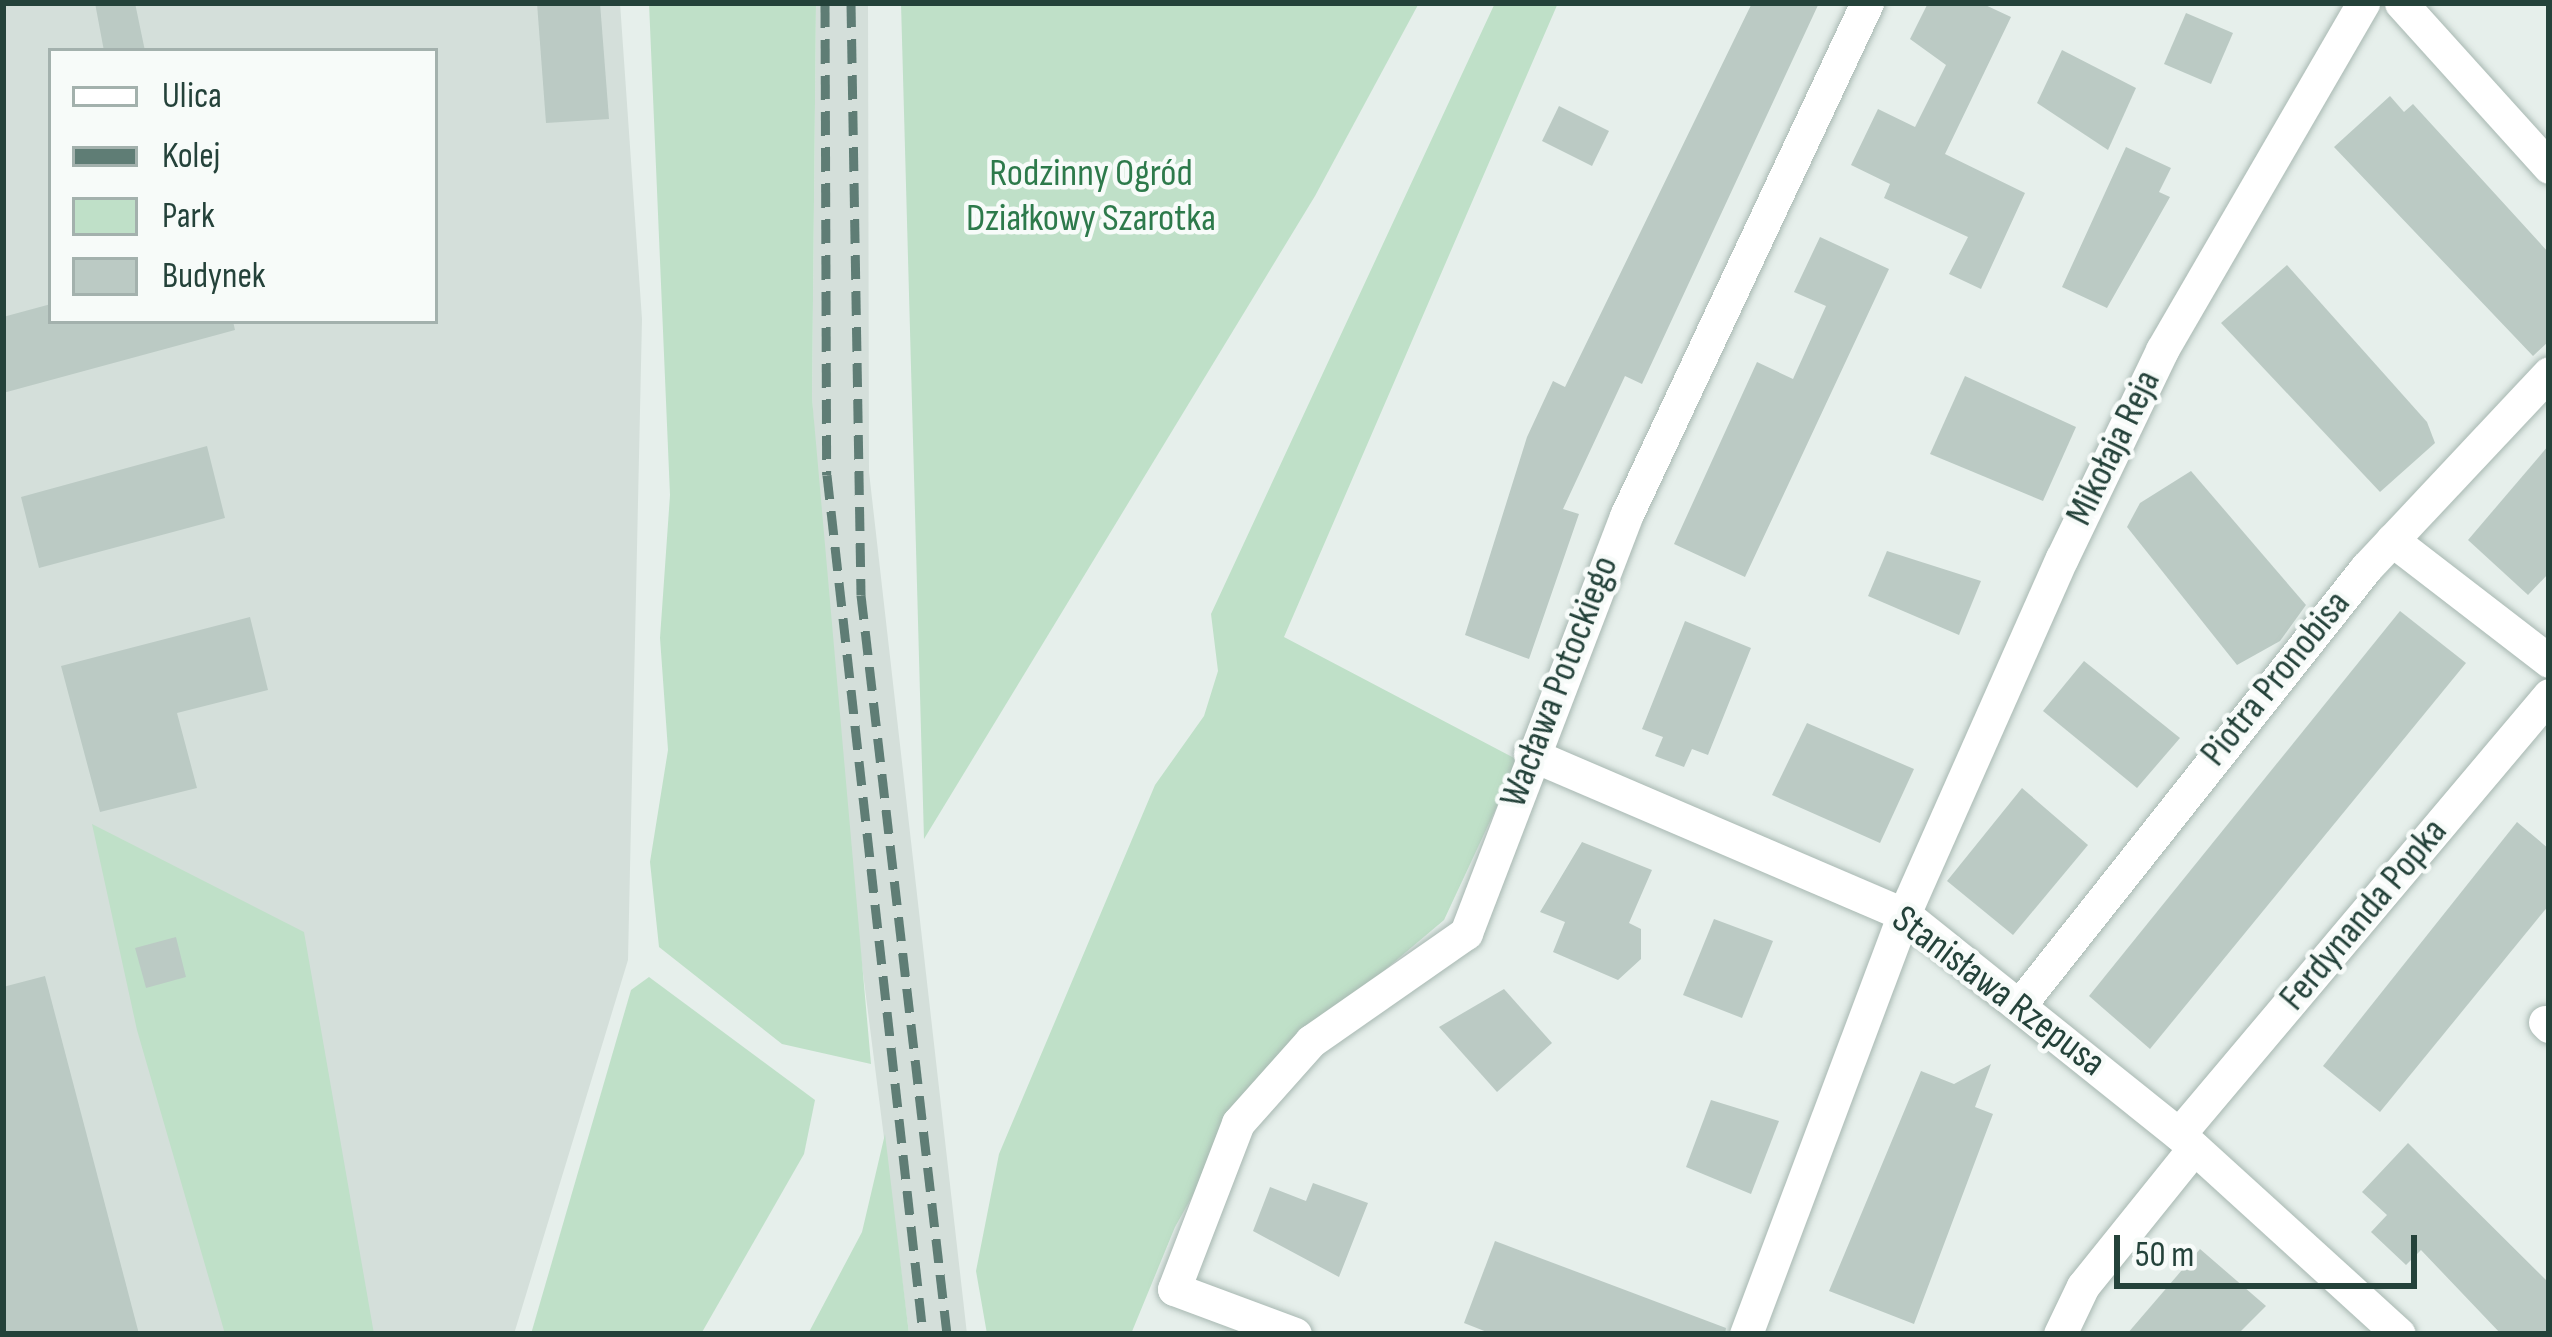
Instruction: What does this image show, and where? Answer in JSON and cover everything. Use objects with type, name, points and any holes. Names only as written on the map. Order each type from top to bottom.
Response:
[{"type":"street","name":"Wacława Potockiego","points":[[1295,1334],[1174,1289],[1238,1124],[1311,1041],[1466,933],[1530,754],[1626,516],[1867,3]]},
{"type":"street","name":"Mikołaja Reja","points":[[1746,1334],[1904,914],[2162,350],[2363,3]]},
{"type":"street","points":[[2401,3],[2549,167]]},
{"type":"street","name":"Piotra Pronobisa","points":[[2022,1002],[2392,540],[2549,373]]},
{"type":"street","points":[[2392,540],[2549,661]]},
{"type":"street","name":"Ferdynanda Popka","points":[[2060,1334],[2083,1286],[2186,1141],[2549,695]]},
{"type":"street","name":"Stanisława Rzepusa","points":[[1530,754],[1904,914],[2022,1002],[2186,1141],[2399,1334]]},
{"type":"shaded area","points":[[3,3],[620,3],[642,319],[628,960],[514,1334],[3,1334]]},
{"type":"shaded area","points":[[816,3],[868,3],[869,472],[967,1334],[909,1334],[837,769],[812,398]]},
{"type":"green space","points":[[649,3],[816,3],[812,398],[871,1064],[782,1044],[659,947],[650,862],[668,750],[660,638],[670,495]]},
{"type":"green space","name":"Rodzinny Ogród Działkowy Szarotka","points":[[901,3],[1419,3],[1315,196],[924,839]]},
{"type":"green space","points":[[1495,3],[1558,3],[1284,637],[1516,759],[1506,787],[1444,920],[1260,1075],[1175,1227],[1131,1334],[987,1334],[976,1271],[999,1154],[1155,785],[1204,716],[1218,671],[1211,614]]},
{"type":"green space","points":[[92,824],[304,932],[374,1334],[225,1334],[137,1030]]},
{"type":"green space","points":[[649,977],[815,1100],[804,1154],[701,1334],[531,1334],[631,990]]},
{"type":"green space","points":[[885,1134],[909,1334],[808,1334],[862,1232]]},
{"type":"building","points":[[95,3],[135,3],[144,48],[103,48]]},
{"type":"building","points":[[537,3],[600,3],[609,119],[546,123]]},
{"type":"building","points":[[1752,3],[1819,3],[1642,384],[1625,376],[1563,509],[1579,514],[1529,659],[1465,635],[1527,437],[1553,381],[1565,387]]},
{"type":"building","points":[[1928,3],[1981,3],[2011,17],[1945,154],[2025,193],[1981,289],[1949,274],[1968,237],[1884,198],[1890,184],[1851,165],[1878,109],[1915,127],[1946,65],[1910,39]]},
{"type":"building","points":[[2186,13],[2233,33],[2211,84],[2164,64]]},
{"type":"building","points":[[2062,50],[2136,88],[2108,150],[2037,103]]},
{"type":"building","points":[[2390,96],[2404,112],[2413,104],[2549,253],[2549,341],[2533,356],[2334,147]]},
{"type":"building","points":[[1559,106],[1609,131],[1592,166],[1542,141]]},
{"type":"building","points":[[2126,147],[2171,168],[2159,192],[2170,197],[2107,308],[2062,287]]},
{"type":"building","points":[[1820,237],[1889,269],[1745,577],[1674,544],[1757,362],[1793,379],[1826,306],[1794,292]]},
{"type":"building","points":[[2287,265],[2427,422],[2435,443],[2380,492],[2221,323]]},
{"type":"building","points":[[48,305],[48,324],[234,324],[235,330],[3,393],[3,317]]},
{"type":"building","points":[[1965,376],[2076,427],[2043,501],[1930,454]]},
{"type":"building","points":[[2549,445],[2549,573],[2528,595],[2468,540]]},
{"type":"building","points":[[207,446],[225,518],[39,568],[21,497]]},
{"type":"building","points":[[2191,471],[2306,605],[2280,641],[2237,665],[2127,527],[2140,503]]},
{"type":"building","points":[[1887,551],[1981,581],[1959,635],[1868,596]]},
{"type":"building","points":[[2400,611],[2466,663],[2150,1049],[2089,996]]},
{"type":"building","points":[[250,617],[268,690],[177,713],[197,788],[100,812],[61,666]]},
{"type":"building","points":[[1685,621],[1751,648],[1708,755],[1692,749],[1684,767],[1655,756],[1663,737],[1642,729]]},
{"type":"building","points":[[2084,661],[2180,738],[2137,788],[2043,711]]},
{"type":"building","points":[[1807,723],[1914,769],[1880,843],[1772,795]]},
{"type":"building","points":[[2022,788],[2088,845],[2013,935],[1947,881]]},
{"type":"building","points":[[2517,822],[2549,849],[2549,905],[2380,1112],[2323,1066]]},
{"type":"building","points":[[1582,842],[1652,870],[1629,923],[1641,929],[1641,959],[1618,980],[1553,952],[1565,922],[1540,912]]},
{"type":"building","points":[[1714,919],[1773,941],[1742,1018],[1683,995]]},
{"type":"building","points":[[176,937],[186,977],[146,988],[135,948]]},
{"type":"building","points":[[45,976],[139,1334],[3,1334],[3,987]]},
{"type":"building","points":[[1504,989],[1552,1043],[1497,1092],[1439,1027]]},
{"type":"building","points":[[1991,1064],[1975,1107],[1993,1114],[1914,1324],[1829,1291],[1921,1071],[1954,1084]]},
{"type":"building","points":[[1711,1100],[1779,1121],[1751,1194],[1686,1167]]},
{"type":"building","points":[[2408,1143],[2549,1283],[2549,1334],[2501,1334],[2421,1250],[2406,1265],[2371,1232],[2387,1215],[2362,1192]]},
{"type":"building","points":[[1313,1183],[1368,1203],[1339,1277],[1253,1231],[1270,1187],[1306,1201]]},
{"type":"building","points":[[1495,1241],[1726,1328],[1725,1334],[1492,1334],[1464,1323]]},
{"type":"building","points":[[2200,1249],[2266,1306],[2238,1334],[2127,1334]]},
{"type":"railway","points":[[825,3],[827,475],[923,1334]]},
{"type":"railway","points":[[851,3],[861,595],[947,1334]]}]
